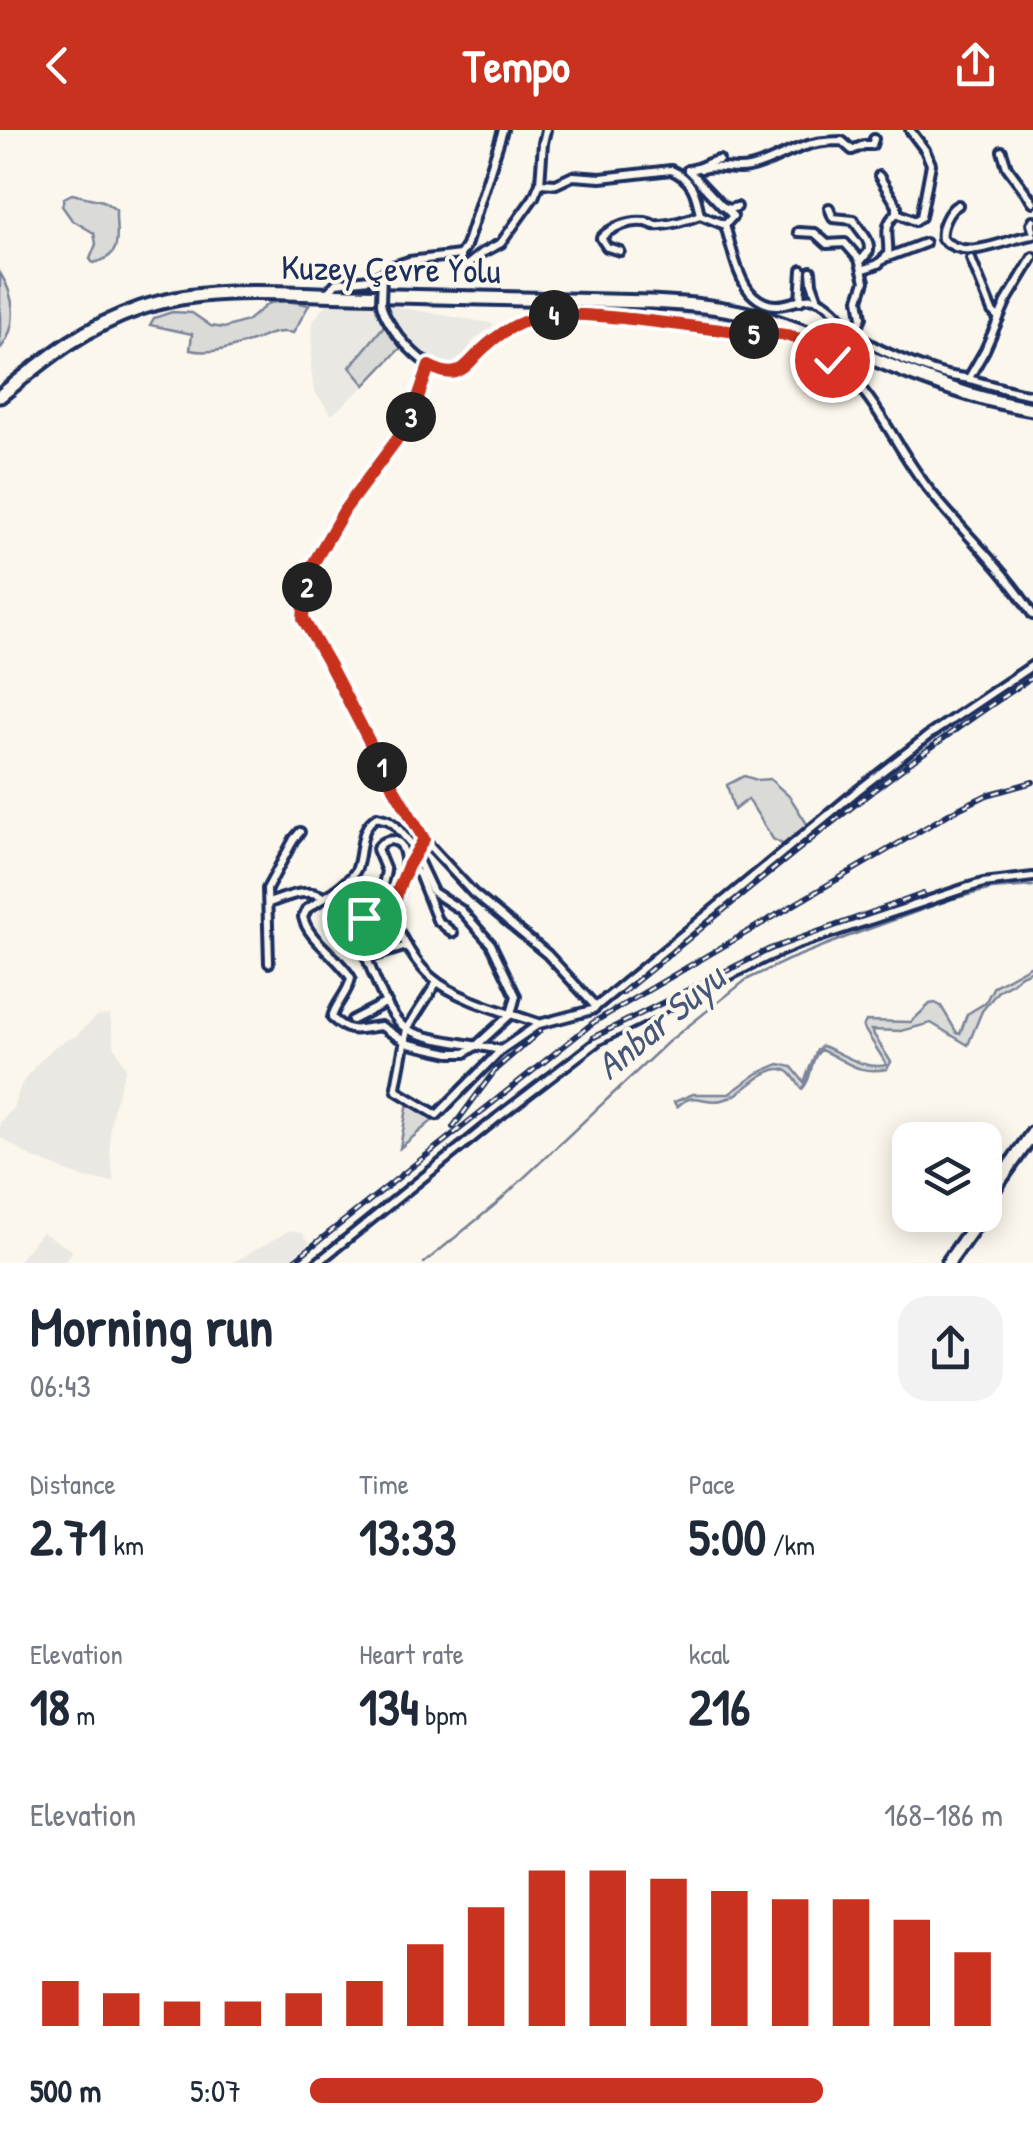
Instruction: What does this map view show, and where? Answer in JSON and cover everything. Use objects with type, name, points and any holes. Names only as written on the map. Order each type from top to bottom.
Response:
[{"type":"highway","name":"Kuzey Çevre Yolu","points":[[0,393],[81,329],[140,304],[182,293],[218,290],[330,290],[710,302],[783,320],[955,386],[1033,407]]},
{"type":"highway","name":"Kuzey Çevre Yolu","points":[[0,393],[74,338],[142,308],[204,295],[286,294],[709,306],[792,328],[950,390],[1033,407]]},
{"type":"highway","points":[[1002,1177],[1033,1133]]},
{"type":"highway","points":[[1002,1185],[1033,1143]]},
{"type":"highway","points":[[945,1263],[968,1232]]},
{"type":"street","points":[[503,130],[460,264],[468,265],[501,243],[534,197],[540,182],[546,130]]},
{"type":"street","points":[[897,213],[915,221],[921,217],[931,164],[910,130]]},
{"type":"street","points":[[540,182],[556,184],[573,176],[597,179],[716,166],[740,170],[818,142],[843,141],[852,150],[872,145],[874,139]]},
{"type":"street","points":[[1002,152],[1033,202]]},
{"type":"street","points":[[701,168],[719,160]]},
{"type":"street","points":[[688,170],[733,216],[726,225]]},
{"type":"street","points":[[676,172],[694,187],[700,215]]},
{"type":"street","points":[[878,176],[897,206],[897,213],[887,224],[887,257]]},
{"type":"street","points":[[958,204],[950,210],[941,232],[948,244],[983,250],[1033,232],[1033,220]]},
{"type":"street","points":[[726,209],[737,207]]},
{"type":"street","points":[[829,208],[833,218],[854,220],[866,235],[869,252],[861,266]]},
{"type":"street","points":[[620,251],[605,245],[602,235],[629,223],[656,226],[700,215],[726,225]]},
{"type":"street","points":[[726,225],[740,273],[750,293],[762,302],[772,305],[818,300],[870,344],[930,370],[1033,396]]},
{"type":"street","points":[[798,232],[815,233],[828,244],[846,243],[861,266],[866,281],[860,299],[862,315],[854,333]]},
{"type":"street","points":[[861,266],[878,264],[925,244]]},
{"type":"street","points":[[330,290],[338,282],[382,274],[390,266],[460,255]]},
{"type":"street","points":[[969,378],[1033,257]]},
{"type":"street","points":[[971,259],[992,311],[999,318]]},
{"type":"street","points":[[800,302],[806,270],[818,300]]},
{"type":"street","points":[[382,274],[382,312],[392,329],[429,366],[441,372],[456,373],[466,367],[506,330],[554,315],[785,335],[808,344],[858,383],[909,463],[1033,615]]},
{"type":"street","points":[[429,366],[404,430],[345,509],[313,564],[303,619],[424,840],[473,893],[547,954],[596,1007]]},
{"type":"street","points":[[437,982],[407,1029],[396,1089],[436,1115],[501,1050],[540,1024],[584,1014],[596,1007],[857,790],[929,735],[1033,665]]},
{"type":"street","points":[[374,818],[395,825],[410,842],[433,892],[461,910],[496,952],[516,996],[511,1014],[478,1045],[460,1054],[404,1042],[385,1027],[353,1030],[343,1026],[332,1018],[332,1013],[351,978],[339,960],[310,935],[303,921],[307,909],[323,897],[354,873],[364,834],[374,818]]},
{"type":"street","points":[[269,963],[267,890],[300,832]]},
{"type":"street","points":[[377,914],[386,872],[378,848],[390,840],[399,842],[407,868]]},
{"type":"street","points":[[392,919],[398,890],[424,840]]},
{"type":"street","points":[[407,868],[419,874],[436,920],[453,933]]},
{"type":"street","points":[[317,1263],[599,1040],[795,945],[983,883],[1033,877]]},
{"type":"street","points":[[269,903],[315,892],[323,897]]},
{"type":"street","points":[[501,1050],[428,1036],[407,1029],[398,1021],[368,958],[358,927],[364,918],[377,914],[392,919],[419,964],[437,982],[540,1024]]},
{"type":"street","points":[[368,958],[408,946]]},
{"type":"street","points":[[352,1020],[387,1002]]},
{"type":"shaded area","points":[[72,194],[103,201],[116,210],[115,249],[103,260],[93,263],[90,259],[96,244],[94,233],[72,220],[62,206],[64,198]]},
{"type":"shaded area","points":[[0,273],[13,311],[10,331],[0,349]]},
{"type":"shaded area","points":[[333,300],[495,324],[473,341],[460,363],[445,368],[435,365],[390,321],[350,367],[365,385],[332,415],[314,391],[311,368],[313,323]]},
{"type":"shaded area","points":[[269,303],[309,305],[293,333],[275,333],[218,350],[190,350],[192,334],[150,325],[154,318],[172,312],[192,313],[211,326],[224,328],[247,321]]},
{"type":"shaded area","points":[[594,303],[652,304],[754,318],[750,330],[594,313]]},
{"type":"shaded area","points":[[389,320],[408,340],[365,385],[350,367]]},
{"type":"shaded area","points":[[744,776],[770,779],[790,797],[809,827],[786,846],[773,839],[748,799],[734,810],[727,785]]},
{"type":"shaded area","points":[[1030,966],[1033,970],[999,990],[982,1011],[968,1045],[931,1023],[901,1031],[871,1030],[891,1062],[887,1069],[859,1068],[821,1050],[802,1089],[790,1073],[779,1069],[764,1074],[730,1098],[694,1098],[677,1107],[674,1102],[693,1094],[729,1094],[758,1073],[779,1064],[792,1067],[804,1082],[817,1050],[822,1046],[861,1063],[887,1065],[863,1027],[866,1021],[911,1022],[935,1003],[960,1034],[967,1014],[985,1003],[994,986]]},
{"type":"shaded area","points":[[110,1015],[114,1045],[126,1068],[110,1127],[114,1182],[85,1178],[31,1157],[0,1137],[0,1122],[13,1108],[21,1085],[35,1066],[97,1016]]},
{"type":"shaded area","points":[[408,1102],[433,1120],[400,1148]]},
{"type":"shaded area","points":[[290,1230],[302,1233],[310,1242],[285,1263],[232,1263]]},
{"type":"shaded area","points":[[42,1232],[73,1251],[63,1263],[17,1263]]},
{"type":"waterway","name":"Anbar Suyu","points":[[424,1263],[496,1204],[668,1042],[746,980],[788,960],[952,899],[992,889],[1033,886]]},
{"type":"railway","points":[[622,993],[875,790],[1033,677]]},
{"type":"railway","points":[[291,1263],[594,1022],[952,812],[987,795],[1033,782]]},
{"type":"railway","points":[[594,1037],[770,949],[923,894]]},
{"type":"railway","points":[[453,1127],[496,1069],[540,1031]]},
{"type":"route","points":[[364,918],[377,914],[392,919],[398,890],[424,839],[304,624],[305,595],[313,564],[345,509],[404,430],[429,366],[456,373],[506,330],[554,315],[785,335],[832,360]]}]
